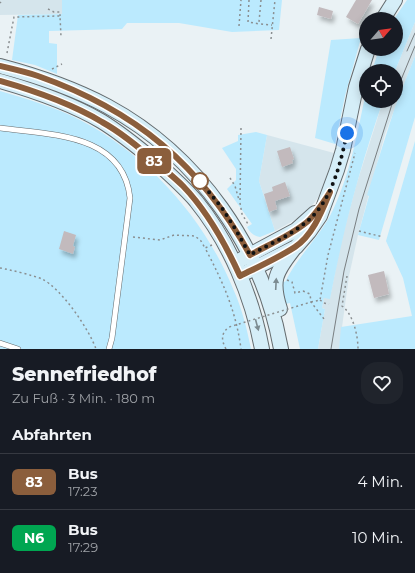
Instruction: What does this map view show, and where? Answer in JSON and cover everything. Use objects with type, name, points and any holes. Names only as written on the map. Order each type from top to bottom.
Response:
[{"type":"main road","points":[[387,12],[395,0]]},
{"type":"main road","points":[[289,349],[276,296],[275,280],[282,264],[310,232],[320,216],[330,192],[343,150],[356,87],[366,56]]},
{"type":"main road","points":[[0,66],[37,76],[108,106],[145,130],[179,158],[222,208],[250,255],[273,315],[280,349]]},
{"type":"main road","points":[[0,81],[40,94],[85,112],[118,131],[135,144],[182,186],[218,232],[237,269],[252,311],[262,349]]},
{"type":"main road","points":[[237,269],[250,255],[296,230],[307,222],[315,214],[330,192]]},
{"type":"main road","points":[[237,269],[256,268],[296,247]]},
{"type":"lane","points":[[0,128],[82,141],[108,154],[120,169],[129,189],[130,198],[112,338],[109,349]]},
{"type":"lane","points":[[0,343],[18,349]]},
{"type":"path","points":[[238,26],[241,0]]},
{"type":"path","points":[[249,0],[248,22],[272,25]]},
{"type":"path","points":[[261,0],[259,22],[261,24]]},
{"type":"path","points":[[271,39],[275,0]]},
{"type":"path","points":[[48,9],[54,12],[60,12],[60,37]]},
{"type":"path","points":[[7,54],[14,17],[60,16]]},
{"type":"path","points":[[47,71],[62,64]]},
{"type":"path","points":[[240,203],[241,128]]},
{"type":"path","points":[[320,300],[340,206],[356,153],[351,152]]},
{"type":"path","points":[[230,178],[235,186],[242,214],[248,224],[244,226]]},
{"type":"path","points":[[359,231],[383,237]]},
{"type":"path","points":[[125,237],[160,240],[174,235],[195,236],[201,241],[218,273],[231,304],[238,326],[242,349]]},
{"type":"path","points":[[205,248],[212,244]]},
{"type":"path","points":[[0,268],[42,279],[54,288],[80,319],[96,349]]},
{"type":"path","points":[[347,276],[342,306],[346,309],[356,333],[358,349]]},
{"type":"path","points":[[286,280],[292,282],[295,293],[303,291],[310,294],[311,302],[324,319]]},
{"type":"path","points":[[226,349],[222,343],[222,336],[224,330],[230,327],[311,302],[320,300],[329,304]]},
{"type":"shaded area","points":[[0,0],[62,0],[62,14],[0,15]]},
{"type":"shaded area","points":[[62,0],[282,0],[279,30],[232,32],[179,23],[127,23],[122,29],[49,31],[49,43],[57,44],[57,74],[35,65],[12,60],[18,15],[62,14]]},
{"type":"shaded area","points":[[407,0],[415,0],[415,22],[403,51],[403,12],[399,12]]},
{"type":"shaded area","points":[[415,22],[415,56],[403,87],[403,64],[398,64],[401,56],[403,56],[403,51]]},
{"type":"shaded area","points":[[359,38],[359,45],[345,96],[335,144],[315,138],[331,40]]},
{"type":"shaded area","points":[[377,56],[401,56],[398,64],[374,64]]},
{"type":"shaded area","points":[[415,56],[415,117],[379,240],[358,235],[369,196],[367,195],[395,108],[403,108],[403,87]]},
{"type":"shaded area","points":[[0,91],[61,111],[80,120],[129,152],[172,192],[191,215],[222,264],[239,305],[251,349],[0,349]]},
{"type":"shaded area","points":[[363,108],[381,108],[353,199],[330,299],[324,298],[322,308],[325,309],[318,349],[300,349],[290,303],[285,304],[283,299],[282,284],[283,281],[285,282],[295,265],[330,216],[343,186]]},
{"type":"shaded area","points":[[381,108],[395,108],[385,134],[358,235],[349,276],[339,349],[318,349],[325,309],[322,308],[324,298],[330,298],[341,242],[356,186]]},
{"type":"shaded area","points":[[256,132],[267,135],[259,181],[275,231],[260,237],[252,234],[248,229],[247,227],[252,224],[227,189],[236,180],[236,169],[222,148],[238,141],[238,135]]},
{"type":"shaded area","points":[[267,135],[334,153],[322,191],[315,202],[302,216],[275,231],[259,181]]},
{"type":"shaded area","points":[[415,141],[415,349],[339,349],[341,327],[412,316],[403,278],[386,241]]},
{"type":"building","points":[[356,0],[372,0],[365,12],[359,12],[358,24],[346,17]]},
{"type":"building","points":[[319,7],[333,11],[331,19],[317,15]]},
{"type":"building","points":[[290,147],[294,159],[292,160],[293,163],[282,167],[277,151]]},
{"type":"building","points":[[285,182],[290,196],[275,201],[277,209],[269,212],[264,194],[273,191],[272,187]]},
{"type":"building","points":[[64,231],[76,235],[73,246],[75,247],[73,254],[59,249]]},
{"type":"building","points":[[384,271],[389,294],[374,298],[368,275]]},
{"type":"tram line","points":[[407,51],[415,33]]},
{"type":"tram line","points":[[403,75],[415,46]]},
{"type":"tram line","points":[[331,349],[344,271],[359,209],[391,108]]},
{"type":"bus line","name":"83","points":[[0,66],[37,76],[70,89],[108,106],[145,130],[179,158],[193,173],[222,208],[250,255],[296,230],[307,222],[315,214],[330,192],[320,216],[310,232],[296,247],[240,276],[218,232],[207,216],[182,186],[135,144],[118,131],[85,112],[40,94],[0,81]]},
{"type":"route","points":[[200,181],[222,208],[250,255],[296,230],[315,214],[330,192],[347,133]]}]
